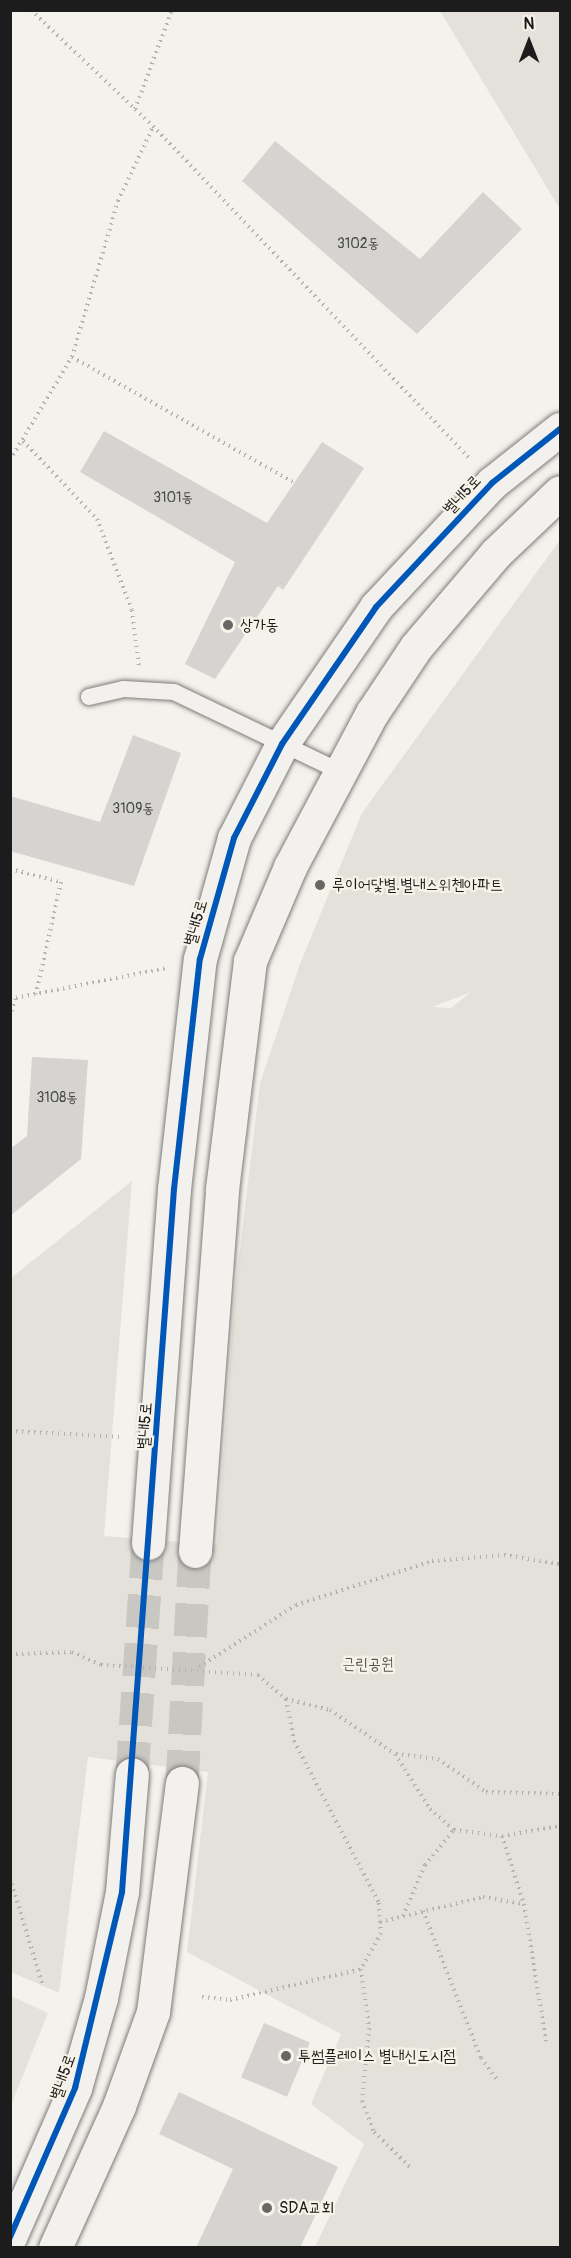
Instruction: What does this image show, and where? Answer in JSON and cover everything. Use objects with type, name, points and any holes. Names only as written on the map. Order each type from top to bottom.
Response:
[{"type":"street","name":"별내5로","points":[[148,1544],[158,1438],[174,1190],[200,959],[234,838],[282,744],[376,607],[492,483],[561,429]]},
{"type":"street","points":[[195,1551],[242,995],[265,921],[339,771],[416,647],[496,553],[561,492]]},
{"type":"street","name":"별내5로","points":[[10,2237],[75,2088],[100,1998],[122,1892],[132,1774]]},
{"type":"street","points":[[56,2247],[119,2106],[153,2013],[182,1783]]},
{"type":"lane","points":[[89,697],[138,689],[174,692],[339,771]]},
{"type":"path","points":[[31,10],[153,126],[492,483]]},
{"type":"path","points":[[135,109],[172,10]]},
{"type":"path","points":[[10,460],[72,357],[118,201],[153,126]]},
{"type":"path","points":[[72,357],[293,482]]},
{"type":"path","points":[[23,441],[97,519],[132,610],[138,689]]},
{"type":"path","points":[[10,869],[61,882],[36,994]]},
{"type":"path","points":[[10,1017],[13,999],[200,959]]},
{"type":"path","points":[[10,1431],[158,1438]]},
{"type":"path","points":[[199,1667],[296,1605],[432,1562],[504,1555],[561,1564]]},
{"type":"path","points":[[10,1654],[72,1652],[100,1665],[199,1667],[258,1675],[286,1699],[330,1710],[395,1754],[430,1809],[454,1830],[502,1836],[561,1826]]},
{"type":"path","points":[[286,1699],[294,1741],[379,1903],[381,1933],[361,1969],[369,2028],[362,2101],[374,2132],[411,2167]]},
{"type":"path","points":[[395,1754],[438,1759],[486,1792],[561,1794]]},
{"type":"path","points":[[402,1917],[425,1865],[454,1830]]},
{"type":"path","points":[[502,1836],[524,1904],[546,2041]]},
{"type":"path","points":[[10,1878],[43,1986]]},
{"type":"path","points":[[380,1922],[483,1898],[524,1904]]},
{"type":"path","points":[[423,1911],[481,2058],[496,2079]]},
{"type":"path","points":[[202,1997],[230,2000],[361,1969]]},
{"type":"shaded area","points":[[11,1996],[48,2013],[11,2105]]},
{"type":"green space","points":[[440,11],[560,11],[560,209]]},
{"type":"green space","name":"근린공원","points":[[560,540],[560,2247],[315,2247],[364,2144],[311,2104],[341,2034],[187,1952],[208,1772],[88,1757],[59,1993],[11,1972],[11,1278],[132,1181],[104,1536],[217,1545],[235,1290],[260,1083],[300,964],[362,813]],"holes":[[[471,992],[451,1008],[431,1007]]]},
{"type":"building","points":[[275,141],[420,259],[483,192],[522,229],[417,334],[242,181]]},
{"type":"building","points":[[104,431],[267,523],[322,442],[364,468],[283,590],[278,586],[215,679],[185,664],[235,562],[80,472]]},
{"type":"building","points":[[133,735],[181,753],[134,886],[10,851],[10,796],[100,822]]},
{"type":"building","points":[[32,1057],[88,1060],[81,1159],[10,1216],[10,1149],[27,1136]]},
{"type":"building","points":[[264,2023],[310,2043],[287,2097],[241,2077]]},
{"type":"building","name":"SDA교회","points":[[179,2092],[338,2167],[300,2248],[196,2248],[233,2169],[159,2134]]},
{"type":"tunnel","points":[[132,1774],[148,1543]]},
{"type":"tunnel","points":[[182,1783],[195,1551]]},
{"type":"cycle path","points":[[10,2237],[75,2088],[122,1892],[174,1189],[200,959],[234,838],[282,744],[376,607],[492,483],[560,429]]},
{"type":"place","name":"상가동","points":[[228,625]]},
{"type":"place","name":"루이어닻별.별내스위첸아파트","points":[[320,885]]},
{"type":"place","name":"투썸플레이스 별내신도시점","points":[[286,2056]]},
{"type":"place","name":"SDA교회","points":[[267,2208]]}]
